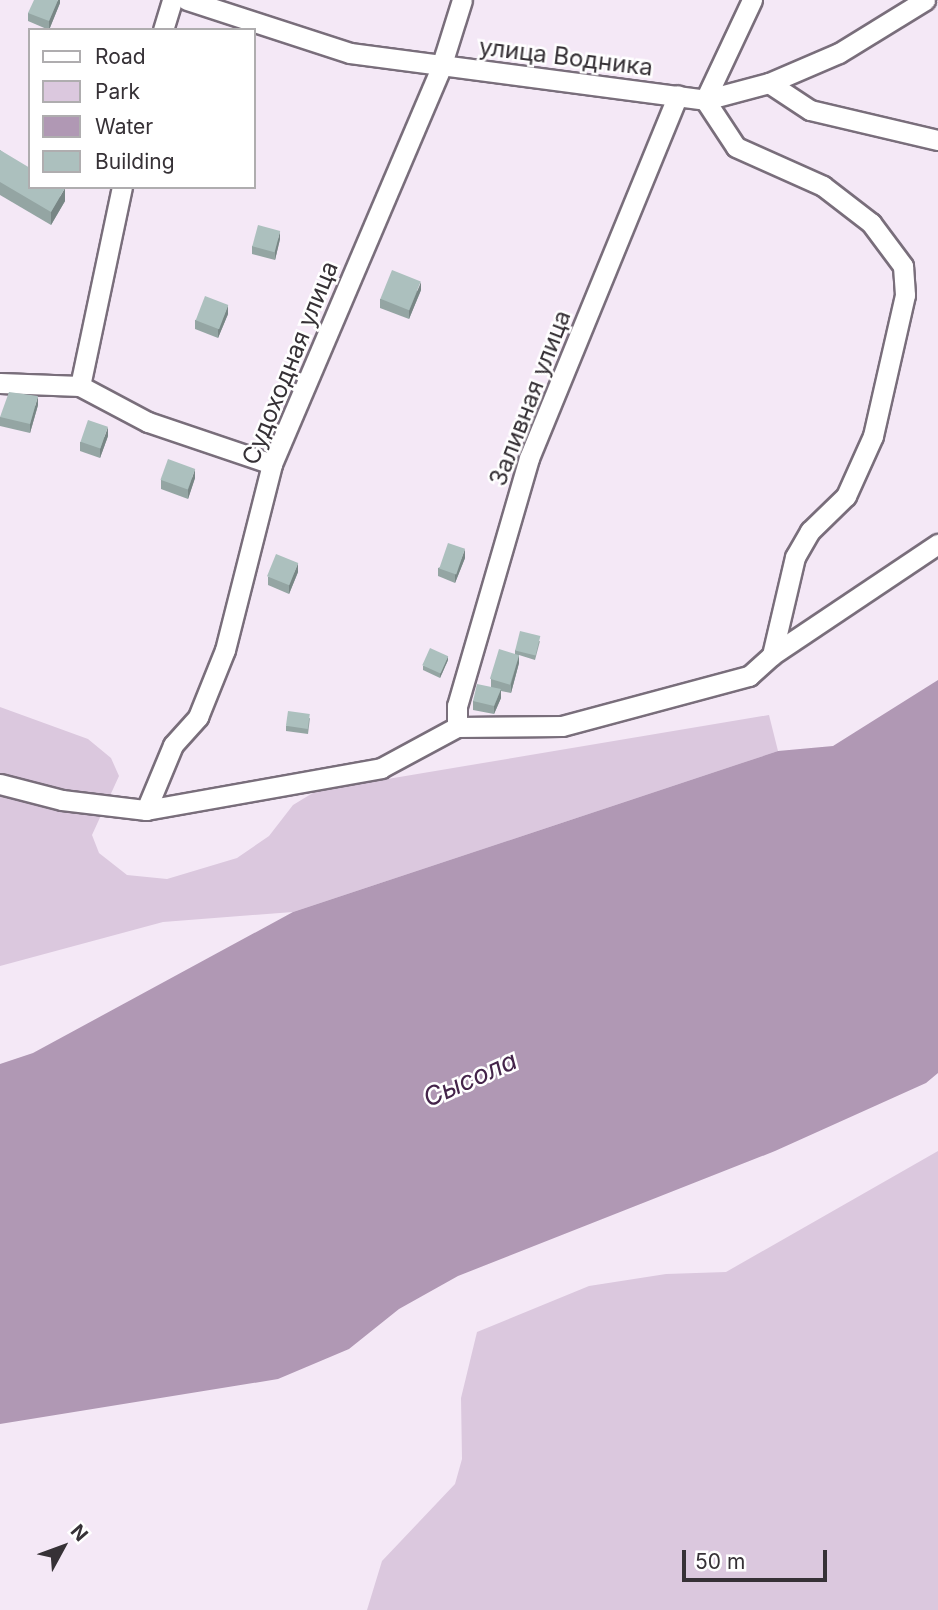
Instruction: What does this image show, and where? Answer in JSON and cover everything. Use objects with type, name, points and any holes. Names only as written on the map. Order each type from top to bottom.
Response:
[{"type":"street","points":[[164,28],[172,0]]},
{"type":"street","name":"улица Водника","points":[[187,0],[350,53],[705,100],[769,83],[839,53],[925,0]]},
{"type":"street","name":"Судоходная улица","points":[[146,810],[173,745],[198,717],[225,650],[272,464],[441,67],[462,0]]},
{"type":"street","points":[[752,0],[705,100],[736,147],[823,186],[871,223],[903,266],[905,295],[873,436],[846,496],[810,531],[795,558],[772,655]]},
{"type":"street","points":[[769,83],[810,110],[938,140]]},
{"type":"street","name":"Заливная улица","points":[[457,727],[457,706],[529,458],[678,95]]},
{"type":"street","points":[[80,386],[122,189]]},
{"type":"street","points":[[0,383],[80,386],[148,422],[272,464]]},
{"type":"street","points":[[0,784],[62,800],[146,810],[381,768],[457,727],[562,726],[749,676],[772,655],[938,544]]},
{"type":"green space","points":[[0,707],[88,739],[111,758],[119,776],[92,835],[99,853],[127,875],[167,879],[237,858],[269,836],[293,805],[316,791],[769,715],[778,751],[293,912],[163,922],[0,966]]},
{"type":"green space","points":[[938,1151],[938,1610],[367,1610],[382,1561],[455,1484],[462,1459],[461,1398],[477,1332],[589,1286],[666,1274],[726,1272]]},
{"type":"water","name":"Сысола","points":[[938,680],[938,1073],[926,1083],[775,1151],[458,1276],[399,1309],[349,1349],[278,1379],[0,1424],[0,1064],[33,1053],[293,912],[778,751],[833,746]]},
{"type":"building","points":[[34,0],[58,0],[49,21],[28,13]]},
{"type":"building","points":[[0,150],[28,167],[28,189],[64,189],[51,212],[0,182]]},
{"type":"building","points":[[258,225],[280,231],[275,252],[252,246]]},
{"type":"building","points":[[392,270],[421,282],[409,310],[380,299]]},
{"type":"building","points":[[205,296],[228,305],[219,329],[196,320]]},
{"type":"building","points":[[9,392],[38,396],[30,424],[0,417]]},
{"type":"building","points":[[88,420],[108,427],[100,449],[81,442]]},
{"type":"building","points":[[168,459],[195,469],[188,490],[160,480]]},
{"type":"building","points":[[448,543],[465,549],[456,574],[439,569]]},
{"type":"building","points":[[276,554],[298,563],[289,585],[267,576]]},
{"type":"building","points":[[520,631],[540,636],[536,655],[515,650]]},
{"type":"building","points":[[430,648],[448,656],[441,673],[422,665]]},
{"type":"building","points":[[499,649],[519,655],[510,685],[490,679]]},
{"type":"building","points":[[477,684],[501,689],[494,706],[473,701]]},
{"type":"building","points":[[288,711],[310,714],[308,729],[286,726]]}]
